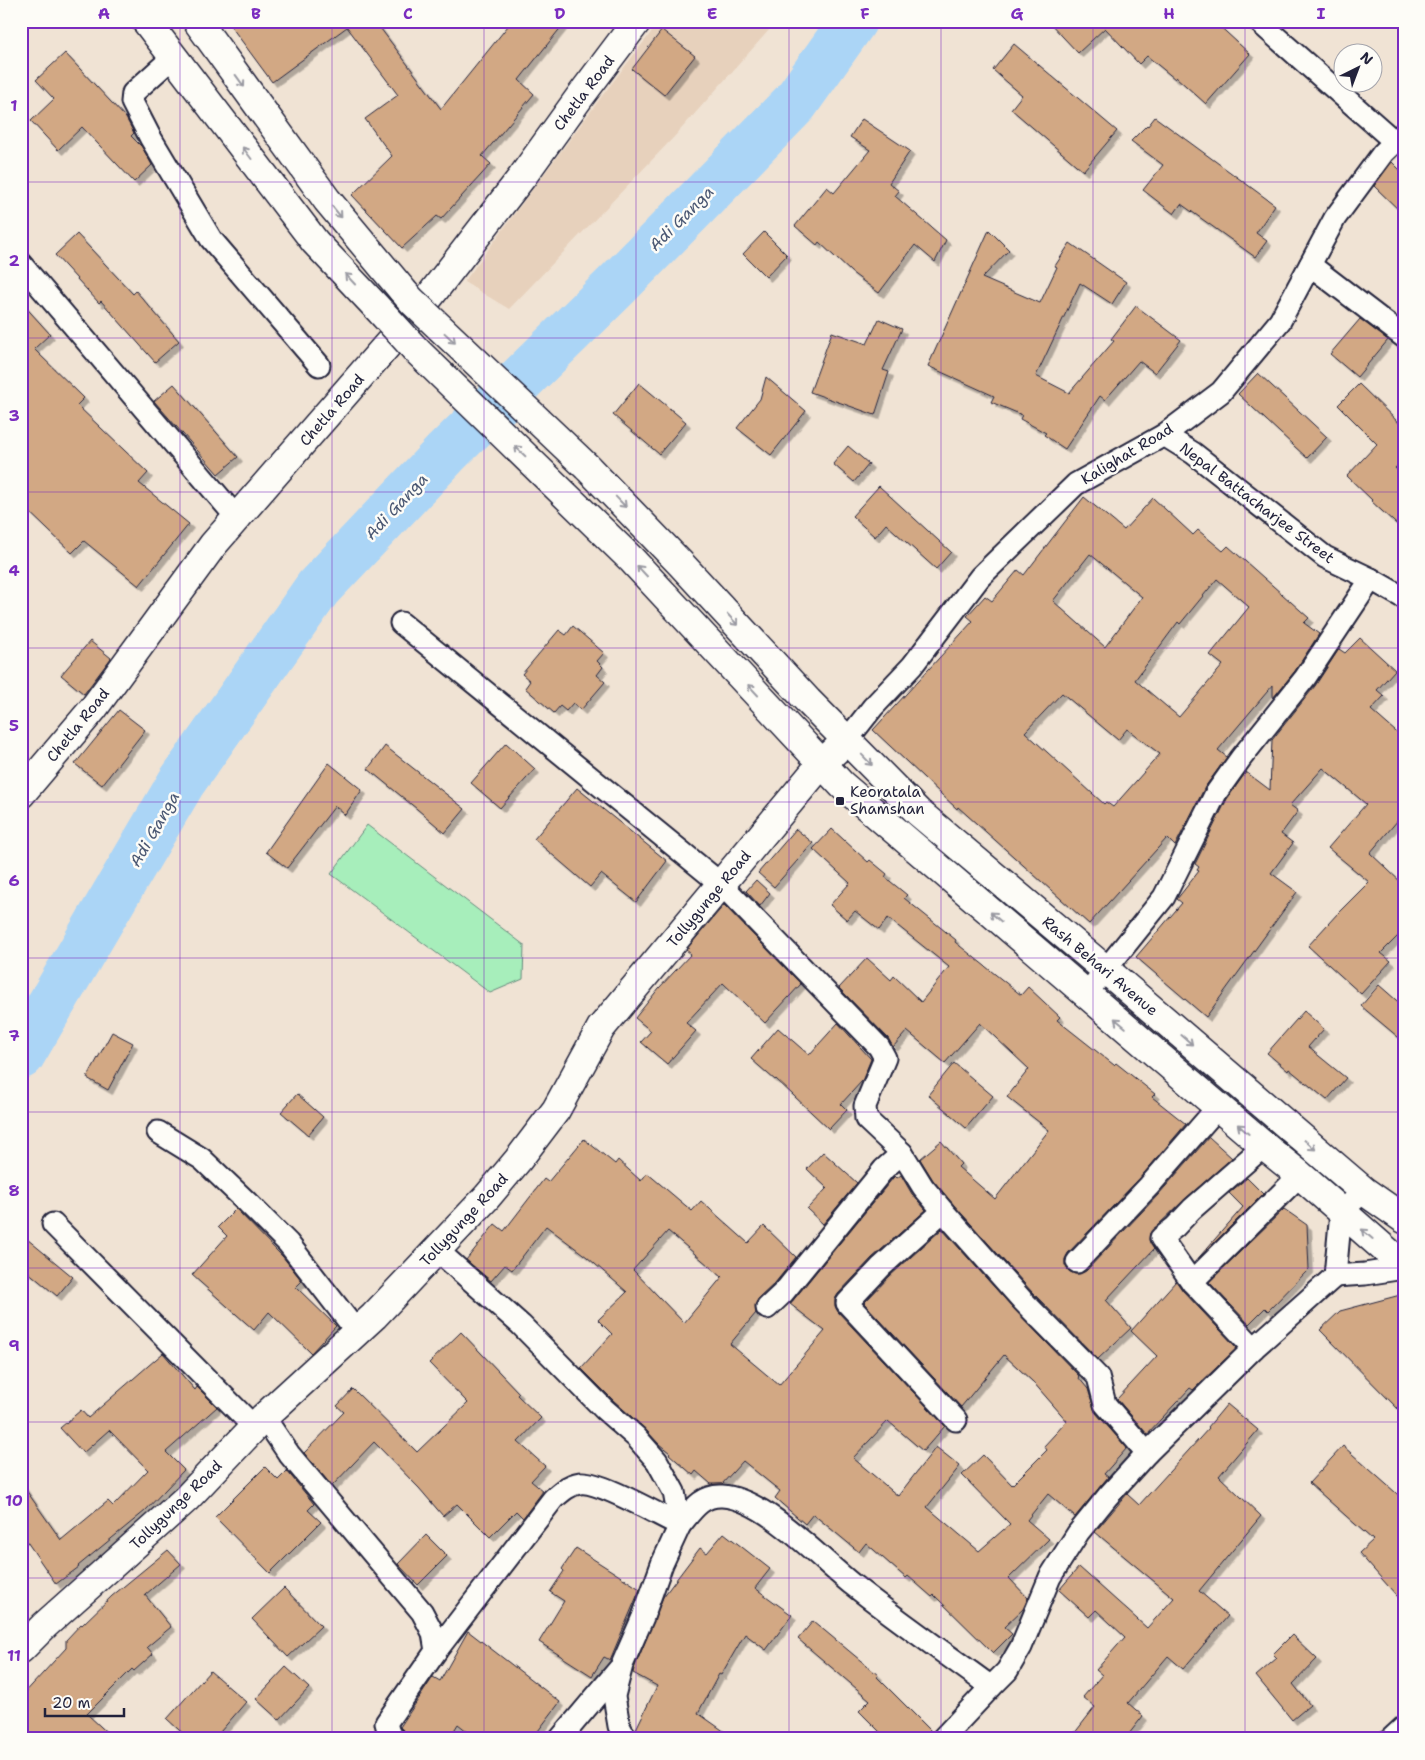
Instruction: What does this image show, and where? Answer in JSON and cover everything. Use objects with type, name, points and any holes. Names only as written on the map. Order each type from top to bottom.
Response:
[{"type":"main road","points":[[146,21],[315,242],[416,350],[631,559],[842,785],[1300,1175],[1404,1267]]},
{"type":"main road","name":"Rash Behari Avenue","points":[[196,21],[327,200],[412,301],[587,467],[680,563],[808,701],[918,812],[1364,1191],[1403,1218]]},
{"type":"main road","name":"Chetla Road","points":[[21,794],[93,708],[213,545],[430,296],[522,177],[578,98],[637,21]]},
{"type":"main road","name":"Tollygunge Road","points":[[21,1649],[45,1625],[186,1500],[259,1422],[357,1332],[488,1197],[556,1110],[601,1028],[822,763],[847,740]]},
{"type":"street","points":[[1258,21],[1399,137]]},
{"type":"street","points":[[173,57],[133,93],[132,102],[155,146],[211,239],[319,365]]},
{"type":"street","name":"Kalighat Road","points":[[847,740],[873,707],[912,666],[980,577],[1076,484],[1164,435],[1221,392],[1280,321],[1335,218],[1383,153],[1399,137]]},
{"type":"street","points":[[21,264],[237,518]]},
{"type":"street","points":[[1310,265],[1404,337]]},
{"type":"street","name":"Nepal Battacharjee Street","points":[[1164,435],[1193,453],[1326,557],[1371,578],[1404,598]]},
{"type":"street","points":[[1086,994],[1164,898],[1216,793],[1305,678],[1371,578]]},
{"type":"street","points":[[401,623],[721,884],[879,1047],[885,1058],[865,1106],[866,1119],[902,1153],[923,1187],[1023,1301],[1098,1377],[1105,1404],[1147,1453]]},
{"type":"street","points":[[1077,1262],[1149,1186],[1218,1107]]},
{"type":"street","points":[[158,1132],[202,1159],[288,1243],[357,1332]]},
{"type":"street","points":[[1254,1348],[1192,1282],[1161,1238],[1264,1146]]},
{"type":"street","points":[[766,1308],[784,1292],[884,1169],[902,1153]]},
{"type":"street","points":[[1192,1282],[1300,1175]]},
{"type":"street","points":[[1335,1276],[1341,1212],[1364,1191]]},
{"type":"street","points":[[943,1211],[881,1267],[847,1303],[956,1420]]},
{"type":"street","points":[[53,1224],[259,1422],[288,1454],[422,1612],[433,1633],[436,1651]]},
{"type":"street","points":[[437,1250],[521,1326],[652,1455],[674,1492],[680,1525]]},
{"type":"street","points":[[942,1739],[1007,1671],[1014,1660],[1050,1576],[1078,1533],[1147,1453],[1254,1348],[1335,1276],[1365,1274],[1404,1267]]},
{"type":"street","points":[[395,1739],[389,1734],[386,1723],[436,1651],[552,1499],[567,1487],[581,1483],[601,1487],[680,1525]]},
{"type":"street","points":[[626,1739],[619,1726],[614,1696],[622,1665],[643,1617],[662,1564],[680,1525],[700,1502],[721,1496],[740,1500],[767,1514],[853,1585],[991,1687]]},
{"type":"street","points":[[560,1739],[622,1665]]},
{"type":"street","points":[[1392,1739],[1404,1727]]},
{"type":"shaded area","points":[[660,21],[777,21],[674,137],[509,309],[464,282],[605,92]]},
{"type":"green space","points":[[367,825],[524,945],[523,979],[490,993],[331,874]]},
{"type":"building","points":[[227,21],[375,21],[441,109],[512,21],[566,21],[519,80],[534,94],[482,156],[491,164],[441,219],[437,216],[402,248],[352,195],[392,156],[365,119],[398,95],[347,27],[272,82]]},
{"type":"building","points":[[1048,21],[1214,21],[1250,54],[1206,104],[1176,77],[1175,79],[1147,56],[1139,64],[1105,28],[1078,53]]},
{"type":"building","points":[[662,30],[695,56],[664,95],[632,69]]},
{"type":"building","points":[[1014,44],[1117,131],[1083,171],[1011,109],[1022,95],[993,70]]},
{"type":"building","points":[[65,53],[126,118],[134,133],[131,136],[142,147],[152,165],[134,182],[82,127],[58,150],[31,121],[54,99],[36,80]]},
{"type":"building","points":[[1155,117],[1275,205],[1256,233],[1267,241],[1255,257],[1181,204],[1174,214],[1143,190],[1163,165],[1131,141]]},
{"type":"building","points":[[862,119],[910,151],[889,183],[899,191],[895,196],[946,240],[935,262],[915,245],[879,293],[851,272],[819,242],[817,245],[795,226],[827,187],[834,193],[870,150],[850,137]]},
{"type":"building","points":[[1392,162],[1404,174],[1404,215],[1374,186]]},
{"type":"building","points":[[989,230],[1009,250],[982,278],[1040,303],[1057,267],[1055,266],[1070,243],[1126,282],[1112,304],[1080,283],[1036,376],[1069,393],[1114,341],[1111,339],[1136,306],[1181,340],[1155,373],[1139,361],[1105,400],[1100,396],[1065,449],[1044,435],[1046,433],[1020,419],[1022,415],[991,402],[994,396],[928,366]]},
{"type":"building","points":[[764,232],[787,255],[766,277],[743,254]]},
{"type":"building","points":[[77,234],[133,294],[136,291],[179,341],[155,362],[101,301],[99,303],[55,255]]},
{"type":"building","points":[[21,302],[50,334],[34,349],[84,398],[77,405],[148,473],[139,483],[189,524],[139,586],[84,541],[72,553],[21,504]]},
{"type":"building","points":[[879,319],[902,329],[883,370],[889,372],[875,415],[810,392],[832,332],[867,344]]},
{"type":"building","points":[[1360,319],[1388,340],[1357,377],[1330,354]]},
{"type":"building","points":[[1258,373],[1327,437],[1307,458],[1238,394]]},
{"type":"building","points":[[766,377],[806,411],[771,455],[737,428],[760,399]]},
{"type":"building","points":[[639,383],[686,422],[659,454],[613,415]]},
{"type":"building","points":[[174,384],[238,457],[218,474],[154,401]]},
{"type":"building","points":[[1359,384],[1404,428],[1404,459],[1395,468],[1404,477],[1404,531],[1347,476],[1377,444],[1338,405]]},
{"type":"building","points":[[848,446],[869,464],[854,482],[833,464]]},
{"type":"building","points":[[879,486],[951,552],[936,569],[886,524],[875,537],[852,516]]},
{"type":"building","points":[[1084,497],[1124,530],[1153,498],[1193,535],[1198,530],[1223,551],[1228,546],[1309,618],[1304,623],[1319,634],[1295,671],[1273,698],[1273,685],[1218,750],[1227,757],[1205,787],[1175,846],[1167,838],[1089,924],[958,807],[957,809],[873,730],[973,621],[967,616],[985,596],[992,601],[1018,570],[1024,575]],"holes":[[[1090,554],[1142,597],[1105,647],[1053,601]],[[1217,579],[1249,607],[1210,655],[1223,665],[1179,717],[1135,680],[1178,622],[1180,624]],[[1062,693],[1118,740],[1127,729],[1160,754],[1113,807],[1106,802],[1104,804],[1025,732]]]},
{"type":"building","points":[[573,626],[604,653],[597,661],[603,667],[597,675],[605,682],[581,710],[573,703],[566,711],[560,706],[554,713],[525,688],[530,681],[522,674],[559,630],[566,635]]},
{"type":"building","points":[[1360,638],[1395,670],[1377,690],[1384,696],[1371,710],[1404,739],[1404,813],[1370,853],[1404,885],[1404,930],[1381,953],[1391,961],[1361,994],[1308,946],[1369,882],[1328,848],[1366,804],[1323,768],[1290,805],[1298,811],[1281,834],[1293,843],[1271,873],[1297,892],[1206,1017],[1136,957],[1182,903],[1177,899],[1199,871],[1197,870],[1199,867],[1195,864],[1227,799],[1246,772],[1270,790],[1272,740],[1315,686],[1339,649],[1345,653]]},
{"type":"building","points":[[90,641],[111,658],[84,694],[61,675]]},
{"type":"building","points":[[119,710],[145,730],[102,785],[75,764]]},
{"type":"building","points":[[506,743],[535,769],[500,808],[471,783]]},
{"type":"building","points":[[385,746],[465,809],[445,833],[368,769]]},
{"type":"building","points":[[329,763],[362,790],[345,815],[335,806],[287,868],[266,852]]},
{"type":"building","points":[[577,788],[667,861],[636,902],[601,874],[590,887],[534,839]]},
{"type":"building","points":[[796,829],[813,843],[774,887],[758,873]]},
{"type":"building","points":[[832,829],[868,862],[870,860],[887,874],[885,877],[907,895],[904,898],[956,940],[955,942],[1021,995],[1028,987],[1060,1017],[1057,1020],[1114,1065],[1116,1063],[1155,1094],[1152,1097],[1186,1124],[1140,1178],[1068,1253],[1065,1265],[1069,1271],[1080,1274],[1086,1271],[1158,1195],[1209,1137],[1232,1158],[1150,1233],[1149,1240],[1154,1249],[1106,1300],[1131,1328],[1098,1359],[1032,1292],[952,1203],[933,1180],[920,1159],[941,1141],[961,1164],[958,1167],[995,1199],[1049,1130],[1007,1097],[1029,1069],[980,1023],[945,1063],[907,1031],[893,1047],[888,1038],[839,988],[867,958],[891,980],[894,976],[921,1002],[949,967],[888,918],[879,930],[855,911],[847,920],[830,905],[850,883],[813,849]]},
{"type":"building","points":[[756,880],[770,893],[760,906],[746,891]]},
{"type":"building","points":[[724,905],[801,984],[765,1023],[723,983],[686,1023],[696,1031],[667,1064],[641,1042],[651,1031],[635,1018],[659,988],[691,954],[686,950]]},
{"type":"building","points":[[1379,985],[1404,1007],[1404,1042],[1361,1006]]},
{"type":"building","points":[[1304,1011],[1324,1029],[1308,1047],[1346,1078],[1327,1100],[1267,1053]]},
{"type":"building","points":[[838,1023],[871,1059],[862,1081],[841,1104],[847,1110],[829,1129],[776,1079],[751,1059],[778,1028],[809,1055]]},
{"type":"building","points":[[112,1032],[133,1043],[108,1090],[87,1078]]},
{"type":"building","points":[[954,1063],[993,1096],[966,1128],[928,1095]]},
{"type":"building","points":[[297,1094],[323,1117],[308,1135],[281,1112]]},
{"type":"building","points":[[584,1139],[615,1164],[618,1160],[641,1181],[647,1173],[692,1211],[701,1201],[748,1243],[764,1226],[796,1257],[775,1283],[758,1299],[755,1305],[756,1313],[730,1344],[779,1385],[825,1331],[790,1304],[893,1178],[901,1175],[912,1194],[926,1210],[872,1258],[838,1294],[835,1299],[835,1306],[838,1312],[945,1426],[923,1451],[888,1421],[853,1458],[898,1496],[936,1447],[960,1466],[927,1507],[979,1551],[1010,1524],[962,1475],[983,1455],[1012,1485],[1047,1450],[1044,1446],[1067,1421],[1033,1382],[1004,1355],[961,1407],[864,1303],[890,1276],[942,1229],[1014,1309],[1079,1376],[1088,1389],[1095,1412],[1127,1448],[1104,1474],[1108,1477],[1075,1517],[1048,1494],[1027,1520],[1049,1539],[1009,1578],[1028,1598],[1023,1609],[1004,1627],[1012,1634],[993,1653],[934,1595],[932,1597],[908,1576],[906,1578],[866,1543],[859,1552],[813,1514],[805,1524],[775,1498],[780,1491],[743,1461],[722,1484],[711,1484],[696,1471],[693,1475],[669,1454],[581,1368],[612,1334],[598,1320],[627,1292],[587,1257],[546,1226],[512,1270],[505,1265],[491,1281],[466,1260],[495,1224],[504,1231],[544,1179],[548,1182]],"holes":[[[668,1231],[722,1277],[684,1323],[633,1270]]]},
{"type":"building","points":[[823,1152],[857,1183],[823,1224],[807,1209],[827,1188],[807,1169]]},
{"type":"building","points":[[1247,1178],[1263,1194],[1194,1263],[1243,1207],[1229,1193]]},
{"type":"building","points":[[236,1209],[283,1257],[302,1281],[296,1287],[336,1326],[311,1353],[269,1312],[254,1330],[192,1275],[227,1236],[218,1227]]},
{"type":"building","points":[[1284,1209],[1307,1225],[1309,1269],[1268,1311],[1265,1308],[1249,1324],[1209,1282]]},
{"type":"building","points":[[21,1234],[73,1277],[57,1296],[21,1266]]},
{"type":"building","points":[[1176,1281],[1183,1291],[1237,1348],[1193,1390],[1190,1388],[1147,1434],[1117,1399],[1157,1356],[1131,1331]]},
{"type":"building","points":[[1404,1294],[1404,1415],[1320,1330],[1340,1311]]},
{"type":"building","points":[[461,1332],[519,1393],[517,1395],[541,1418],[518,1442],[545,1466],[531,1481],[543,1491],[523,1518],[516,1511],[490,1537],[457,1504],[443,1516],[419,1488],[374,1442],[332,1486],[304,1453],[344,1412],[337,1406],[353,1389],[417,1452],[468,1403],[429,1363]]},
{"type":"building","points":[[163,1353],[195,1390],[197,1387],[217,1407],[166,1452],[184,1470],[145,1511],[56,1584],[21,1533],[21,1483],[61,1540],[108,1501],[113,1506],[148,1470],[109,1430],[83,1453],[60,1428],[81,1410],[88,1418]]},
{"type":"building","points":[[1227,1404],[1258,1430],[1219,1476],[1261,1516],[1199,1591],[1228,1616],[1183,1669],[1168,1656],[1128,1703],[1143,1716],[1125,1739],[1070,1739],[1095,1707],[1083,1697],[1102,1675],[1096,1670],[1125,1637],[1096,1610],[1089,1617],[1059,1590],[1079,1567],[1147,1628],[1174,1598],[1095,1532],[1127,1494],[1139,1505],[1209,1428]]},
{"type":"building","points":[[1343,1446],[1404,1500],[1404,1604],[1359,1553],[1373,1540],[1309,1483]]},
{"type":"building","points":[[265,1467],[278,1480],[287,1471],[314,1504],[308,1510],[321,1522],[270,1573],[215,1517]]},
{"type":"building","points":[[724,1533],[770,1569],[755,1588],[792,1615],[766,1650],[745,1634],[721,1675],[719,1674],[698,1713],[735,1739],[654,1739],[636,1729],[657,1686],[633,1673],[634,1669],[663,1597],[700,1548],[707,1553]]},
{"type":"building","points":[[426,1535],[447,1556],[418,1585],[398,1564]]},
{"type":"building","points":[[576,1548],[640,1589],[610,1660],[604,1657],[592,1676],[539,1642],[564,1601],[550,1592]]},
{"type":"building","points":[[168,1550],[181,1564],[145,1595],[171,1627],[147,1647],[153,1654],[134,1671],[132,1669],[87,1714],[114,1739],[21,1739],[21,1697],[66,1648],[66,1640],[81,1624]]},
{"type":"building","points":[[284,1588],[321,1626],[288,1657],[252,1619]]},
{"type":"building","points":[[813,1621],[878,1675],[877,1677],[932,1732],[930,1739],[887,1739],[859,1711],[870,1700],[798,1639]]},
{"type":"building","points":[[468,1631],[560,1702],[532,1739],[477,1739],[458,1724],[449,1739],[407,1739],[406,1734],[400,1727],[433,1677],[440,1681]]},
{"type":"building","points":[[1292,1635],[1317,1659],[1293,1684],[1310,1705],[1292,1720],[1256,1676],[1277,1658],[1273,1654]]},
{"type":"building","points":[[286,1667],[309,1688],[279,1720],[256,1699]]},
{"type":"building","points":[[210,1671],[246,1702],[214,1739],[189,1739],[167,1719]]},
{"type":"waterway","name":"Adi Ganga","points":[[21,1055],[181,783],[318,588],[446,453],[617,285],[795,103],[853,21]]},
{"type":"place","name":"Keoratala Shamshan","points":[[840,801]]}]
